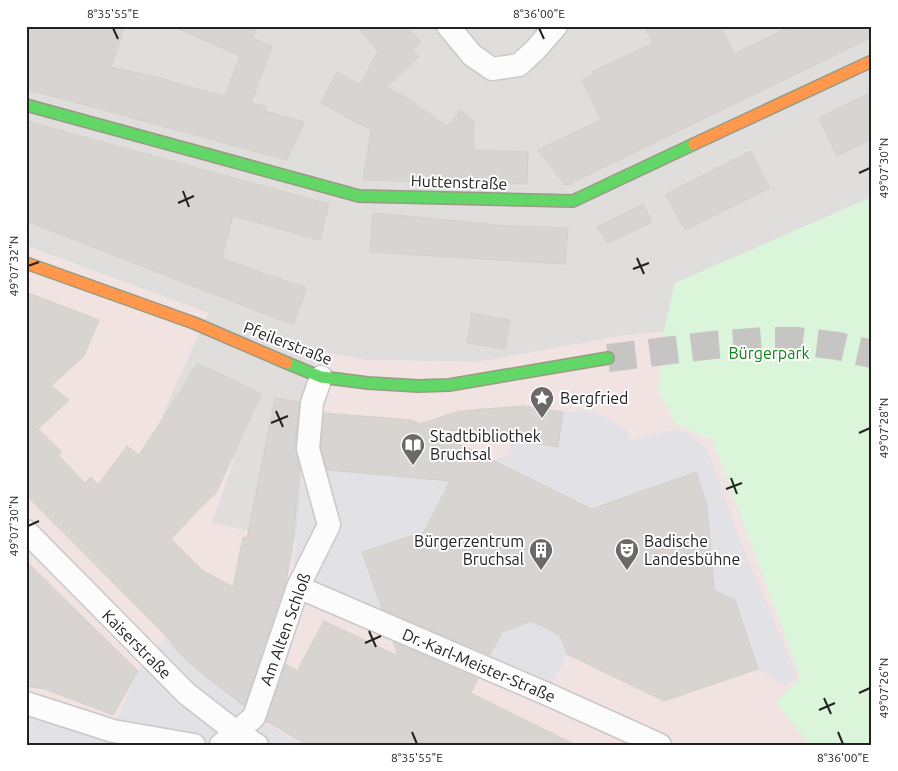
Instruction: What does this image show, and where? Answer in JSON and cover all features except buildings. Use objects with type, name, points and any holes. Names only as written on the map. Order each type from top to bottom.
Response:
[{"type":"street","points":[[448,26],[472,55],[492,69],[519,65],[556,26]]},
{"type":"street","name":"Huttenstraße","points":[[26,105],[58,112],[359,196],[573,202],[872,61]]},
{"type":"street","name":"Pfeilerstraße","points":[[26,263],[194,323],[321,377],[368,383],[418,386],[449,385],[608,358]]},
{"type":"street","name":"Am Alten Schloß","points":[[229,738],[254,716],[298,587],[329,526],[308,449],[312,403],[321,377]]},
{"type":"street","name":"Kaiserstraße","points":[[26,531],[229,738],[257,745]]},
{"type":"street","name":"Dr.-Karl-Meister-Straße","points":[[298,587],[547,694],[660,745]]},
{"type":"street","points":[[26,703],[113,731],[160,742],[194,745]]},
{"type":"shaded area","points":[[26,26],[872,26],[872,197],[676,283],[664,332],[621,336],[479,362],[367,360],[318,351],[300,543],[211,523],[234,460],[162,415],[208,313],[26,246]]},
{"type":"shaded area","points":[[26,246],[208,313],[162,415],[234,460],[212,523],[299,542],[307,396],[318,351],[367,360],[479,362],[621,336],[664,332],[658,389],[676,424],[713,440],[801,678],[806,740],[817,745],[26,745]]},
{"type":"shaded area","points":[[593,411],[624,428],[631,440],[678,429],[687,432],[707,449],[745,553],[798,677],[785,686],[758,669],[735,600],[714,590],[707,506],[696,472],[592,509],[517,472],[441,498],[424,532],[362,552],[382,610],[488,659],[502,632],[531,621],[560,635],[567,654],[547,694],[292,586],[304,452],[308,449],[329,457],[328,470],[436,480],[511,454],[509,435],[523,441],[557,447],[563,412]]},
{"type":"shaded area","points":[[167,637],[171,641],[170,643],[182,655],[184,654],[190,663],[241,704],[254,717],[304,745],[26,745],[26,698],[115,725],[138,671],[149,655]]},
{"type":"green space","name":"Bürgerpark","points":[[872,197],[872,745],[817,745],[806,740],[776,702],[801,678],[713,440],[676,424],[658,389],[664,332],[675,283]]},
{"type":"tunnel","points":[[608,358],[713,345],[765,341],[797,341],[838,346],[872,354]]},
{"type":"traffic: fast","points":[[26,105],[359,196],[573,201],[694,144]]},
{"type":"traffic: fast","points":[[287,363],[321,377],[368,383],[418,386],[449,385],[608,358]]},
{"type":"traffic: slow","points":[[694,144],[872,61]]},
{"type":"traffic: slow","points":[[26,263],[194,323],[287,363]]},
{"type":"place","name":"Bergfried","points":[[542,419]]},
{"type":"place","name":"Stadtbibliothek Bruchsal","points":[[413,466]]},
{"type":"place","name":"Bürgerzentrum Bruchsal","points":[[541,571]]},
{"type":"place","name":"Badische Landesbühne","points":[[627,571]]}]
